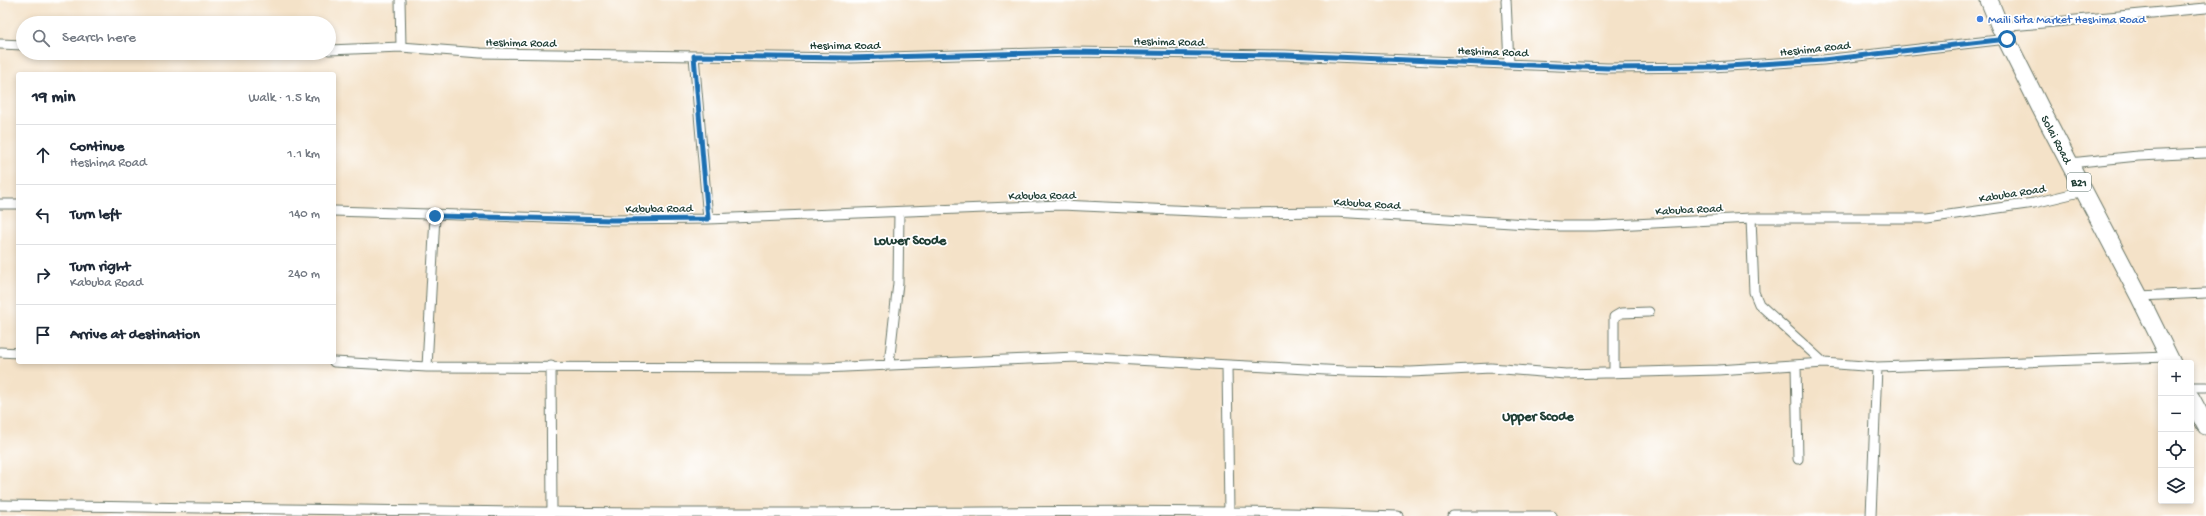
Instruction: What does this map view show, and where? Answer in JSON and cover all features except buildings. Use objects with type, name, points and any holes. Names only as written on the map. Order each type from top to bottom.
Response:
[{"type":"highway","name":"Solai Road","points":[[1989,0],[2004,33],[2139,296],[2170,360]]},
{"type":"highway","points":[[2194,404],[2206,426]]},
{"type":"street","points":[[400,0],[401,47]]},
{"type":"street","points":[[1506,0],[1509,64]]},
{"type":"street","name":"Heshima Road","points":[[336,50],[401,47],[480,53],[850,58],[1073,52],[1285,55],[1607,68],[1759,65],[2004,33],[2191,4],[2206,8]]},
{"type":"street","points":[[0,44],[16,45]]},
{"type":"street","points":[[694,56],[708,219]]},
{"type":"street","points":[[2070,164],[2138,156],[2206,153]]},
{"type":"street","name":"Kabuba Road","points":[[336,211],[435,216],[612,220],[708,219],[828,213],[899,212],[1061,205],[1240,213],[1335,212],[1581,226],[1751,218],[1927,218],[2034,203],[2084,191]]},
{"type":"street","points":[[0,204],[16,204]]},
{"type":"street","points":[[889,364],[898,282],[899,212]]},
{"type":"street","points":[[427,367],[435,216]]},
{"type":"street","points":[[1751,218],[1754,292],[1759,304],[1824,363]]},
{"type":"street","points":[[2139,296],[2206,294]]},
{"type":"street","points":[[1614,372],[1614,317],[1621,314],[1649,312]]},
{"type":"street","points":[[0,352],[16,353]]},
{"type":"street","points":[[336,362],[427,367],[551,366],[822,368],[1077,357],[1344,371],[1411,372],[1491,368],[1566,374],[1796,366],[1824,363],[1877,367],[2158,360]]},
{"type":"street","points":[[551,366],[552,512]]},
{"type":"street","points":[[1228,366],[1229,513]]},
{"type":"street","points":[[1796,366],[1798,459]]},
{"type":"street","points":[[1871,516],[1877,367]]},
{"type":"street","points":[[2194,388],[2206,387]]},
{"type":"street","points":[[0,505],[711,515],[900,512],[1317,513],[1398,516]]},
{"type":"street","points":[[1452,516],[1552,516]]},
{"type":"place","name":"Maili Sita Market Heshima Road","points":[[1980,19]]},
{"type":"district","name":"Lower Scode","points":[[910,239]]},
{"type":"district","name":"Upper Scode","points":[[1538,415]]},
{"type":"route","points":[[435,216],[612,220],[708,219],[694,56],[850,58],[1073,52],[1285,55],[1607,68],[1712,67],[1767,65],[1823,60],[2007,39]]}]
